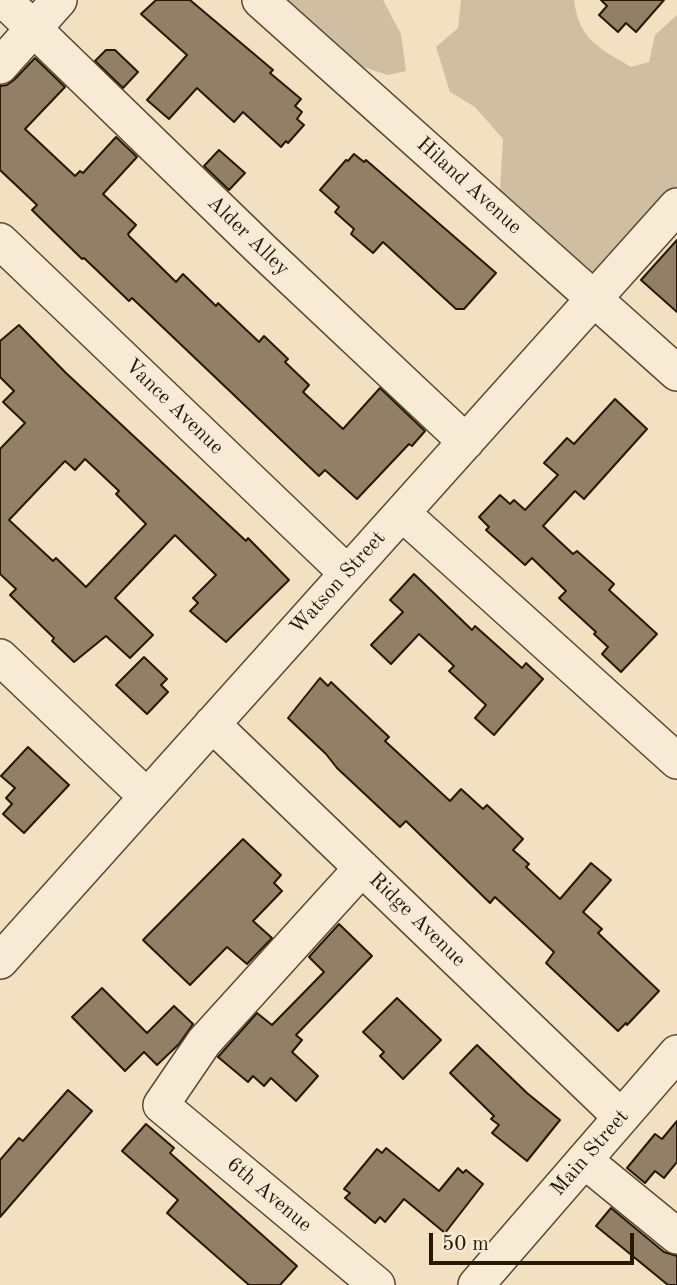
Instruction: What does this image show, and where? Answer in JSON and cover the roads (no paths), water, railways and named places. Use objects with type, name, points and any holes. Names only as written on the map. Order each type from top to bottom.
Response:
[{"type":"street","name":"Alder Alley","points":[[4,0],[263,251],[466,442]]},
{"type":"street","points":[[0,66],[59,0]]},
{"type":"street","name":"Hiland Avenue","points":[[260,0],[677,373]]},
{"type":"street","name":"Watson Street","points":[[0,961],[677,206]]},
{"type":"street","name":"Vance Avenue","points":[[0,241],[347,573]]},
{"type":"street","points":[[402,513],[677,761]]},
{"type":"street","points":[[0,657],[147,797]]},
{"type":"street","name":"Ridge Avenue","points":[[212,724],[621,1117]]},
{"type":"street","name":"6th Avenue","points":[[362,868],[204,1042],[161,1105],[377,1285]]},
{"type":"street","name":"Main Street","points":[[476,1285],[677,1053]]},
{"type":"street","points":[[584,1160],[677,1236]]}]
